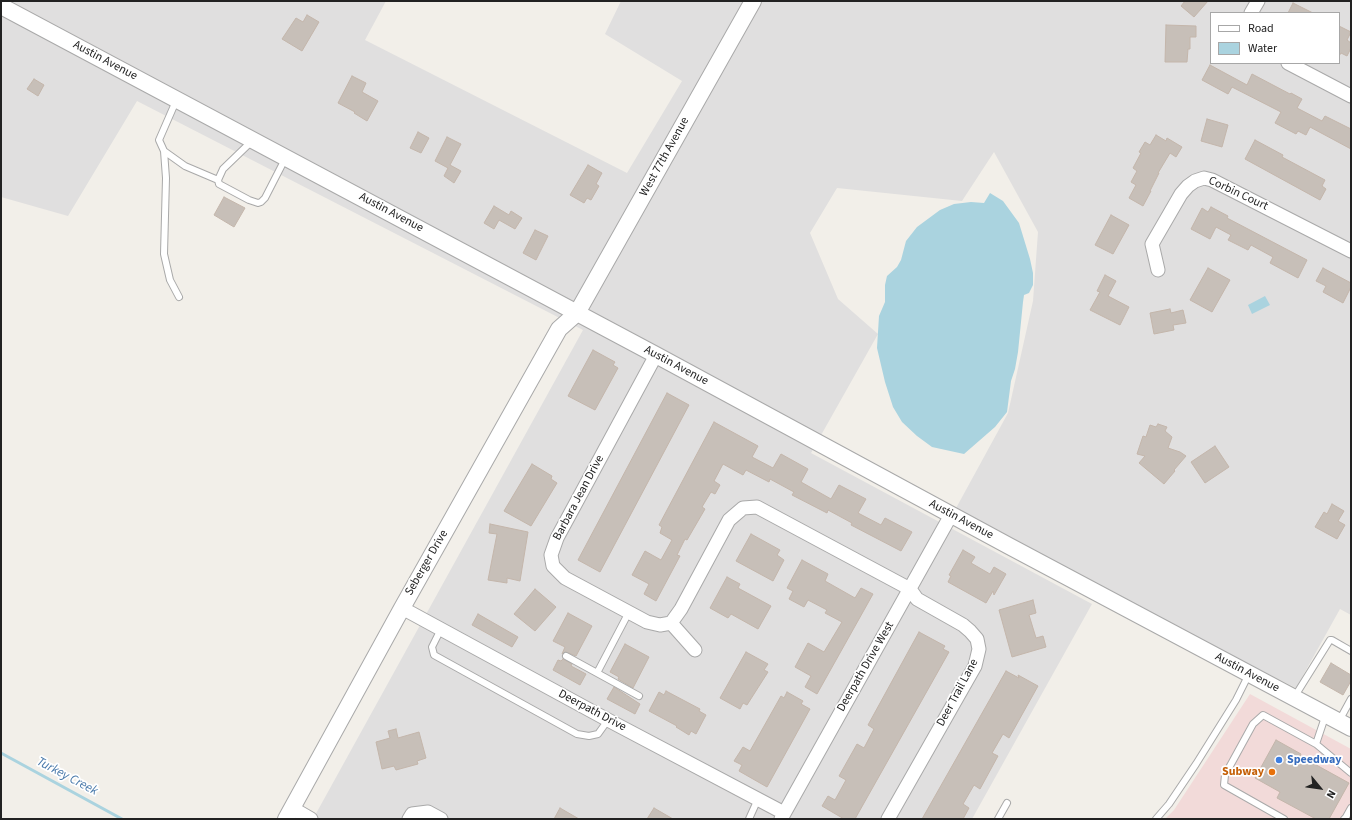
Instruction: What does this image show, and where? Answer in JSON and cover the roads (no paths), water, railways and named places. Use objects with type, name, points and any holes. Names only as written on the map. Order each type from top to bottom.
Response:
[{"type":"street","name":"West 77th Avenue","points":[[577,313],[753,1]]},
{"type":"street","points":[[1252,12],[1258,1]]},
{"type":"street","name":"Austin Avenue","points":[[1,6],[1338,721]]},
{"type":"street","points":[[1290,64],[1351,96]]},
{"type":"street","name":"Corbin Court","points":[[1158,270],[1152,244],[1181,194],[1195,181],[1204,178],[1212,180],[1351,250]]},
{"type":"street","name":"Seberger Drive","points":[[289,814],[402,608],[559,329],[577,313]]},
{"type":"street","name":"Barbara Jean Drive","points":[[656,355],[557,538],[551,555],[553,566],[566,578],[647,622],[660,625],[671,622]]},
{"type":"street","points":[[695,650],[671,622],[685,602],[729,520],[743,508],[757,507],[910,589]]},
{"type":"street","name":"Deerpath Drive West","points":[[782,816],[951,515]]},
{"type":"street","name":"Deer Trail Lane","points":[[888,819],[975,666],[979,649],[977,639],[970,631],[963,625],[917,599],[910,589]]},
{"type":"street","name":"Deerpath Drive","points":[[402,608],[608,720],[758,799],[782,816]]},
{"type":"street","points":[[408,819],[412,814],[428,812],[441,819]]},
{"type":"street","points":[[289,814],[311,819]]},
{"type":"lane","points":[[177,99],[159,140],[164,151],[166,178],[164,254],[170,280],[179,297]]},
{"type":"lane","points":[[218,180],[223,169],[254,140]]},
{"type":"lane","points":[[164,151],[185,166],[218,180],[219,184],[249,200],[258,203],[265,198],[285,157]]},
{"type":"lane","points":[[597,673],[629,612]]},
{"type":"lane","points":[[441,629],[432,647],[434,655],[577,734],[588,736],[598,734],[608,720]]},
{"type":"lane","points":[[1294,698],[1330,640],[1351,651]]},
{"type":"lane","points":[[566,656],[639,696]]},
{"type":"lane","points":[[1156,819],[1169,804],[1196,764],[1236,700],[1249,674]]},
{"type":"lane","points":[[1316,744],[1338,721],[1351,699]]},
{"type":"lane","points":[[1284,819],[1224,786],[1225,775],[1254,724],[1263,715],[1316,744],[1351,773]]},
{"type":"lane","points":[[748,819],[758,799]]},
{"type":"lane","points":[[998,819],[1007,803]]},
{"type":"lane","points":[[1344,819],[1351,808]]},
{"type":"water","points":[[990,193],[1003,201],[1019,223],[1030,259],[1033,273],[1033,285],[1029,293],[1024,295],[1018,352],[1011,381],[1007,412],[995,427],[964,454],[932,447],[902,422],[893,407],[877,348],[879,316],[885,302],[885,285],[887,276],[897,267],[901,260],[906,241],[917,227],[940,210],[954,204],[971,202],[984,203]]},
{"type":"water","points":[[1265,296],[1270,305],[1252,314],[1248,305]]},
{"type":"waterway","name":"Turkey Creek","points":[[1,753],[122,819]]},
{"type":"place","name":"Speedway","points":[[1279,760]]},
{"type":"place","name":"Subway","points":[[1272,772]]}]
